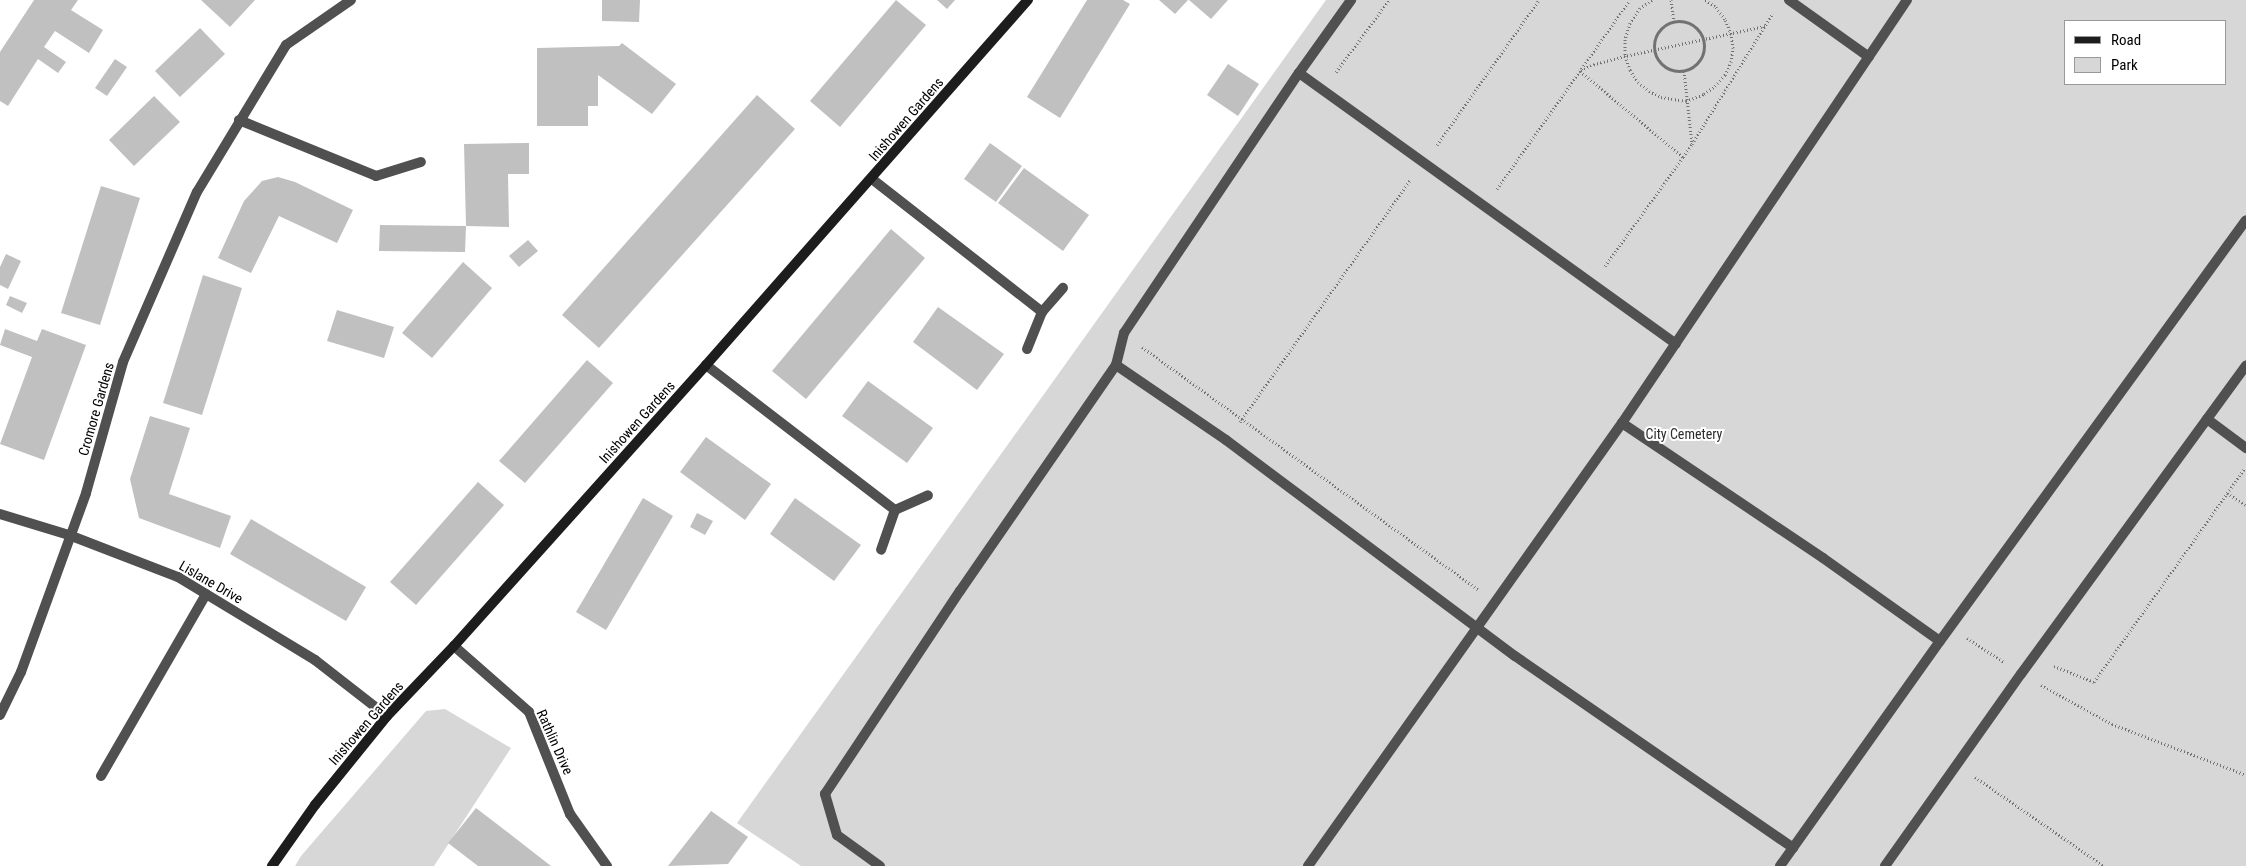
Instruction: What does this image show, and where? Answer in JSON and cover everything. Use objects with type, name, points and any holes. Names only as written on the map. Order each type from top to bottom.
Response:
[{"type":"street","name":"Cromore Gardens","points":[[0,715],[20,672],[86,493],[123,362],[197,192],[286,45],[351,0]]},
{"type":"street","name":"Inishowen Gardens","points":[[272,866],[315,805],[387,716],[454,646],[706,365],[1028,0]]},
{"type":"street","points":[[880,866],[837,835],[825,794],[966,582],[1116,365],[1124,333],[1299,72],[1352,0]]},
{"type":"street","points":[[1789,0],[1869,57]]},
{"type":"street","points":[[1308,866],[1622,423],[1907,0]]},
{"type":"street","points":[[1299,72],[1484,208],[1676,344]]},
{"type":"street","points":[[239,120],[376,176],[421,162]]},
{"type":"street","points":[[872,179],[1042,312]]},
{"type":"street","points":[[1780,866],[1940,640],[2246,220]]},
{"type":"street","points":[[1026,349],[1042,312],[1063,288]]},
{"type":"street","points":[[706,365],[895,510]]},
{"type":"street","points":[[1116,365],[1226,440],[1477,628],[1793,848]]},
{"type":"street","points":[[1886,866],[2021,674],[2034,659],[2246,365]]},
{"type":"street","points":[[2207,419],[2246,448]]},
{"type":"street","points":[[1622,423],[1823,558],[1940,640]]},
{"type":"street","points":[[881,550],[895,510],[928,495]]},
{"type":"street","name":"Lislane Drive","points":[[0,514],[70,535],[178,577],[315,660],[387,716]]},
{"type":"street","points":[[101,776],[206,594]]},
{"type":"street","name":"Rathlin Drive","points":[[454,646],[529,712],[570,814],[608,866]]},
{"type":"path","points":[[1323,90],[1389,0]]},
{"type":"path","points":[[1226,440],[1539,0]]},
{"type":"path","points":[[1484,208],[1630,0]]},
{"type":"path","points":[[1652,0],[1640,8],[1630,22],[1625,39],[1625,56],[1630,70],[1638,82],[1649,91],[1662,98],[1686,101],[1704,94],[1716,86],[1725,75],[1732,55],[1731,34],[1725,19],[1715,6],[1705,0]]},
{"type":"path","points":[[1671,0],[1674,21]]},
{"type":"path","points":[[1592,284],[1692,144],[1777,6]]},
{"type":"path","points":[[1674,21],[1681,21],[1695,26],[1703,39],[1702,56],[1692,67],[1684,70],[1668,69],[1662,64],[1654,50],[1654,42],[1660,28],[1674,21]]},
{"type":"path","points":[[1580,71],[1591,65],[1625,56],[1765,26]]},
{"type":"path","points":[[1684,70],[1692,144]]},
{"type":"path","points":[[1580,71],[1683,157]]},
{"type":"path","points":[[1124,333],[1496,602]]},
{"type":"path","points":[[2034,659],[2094,682],[2246,467]]},
{"type":"path","points":[[2227,493],[2246,505]]},
{"type":"path","points":[[1949,628],[2021,674],[2112,724],[2246,775]]},
{"type":"path","points":[[1958,765],[2104,866]]},
{"type":"green space","name":"City Cemetery","points":[[1326,0],[2246,0],[2246,866],[801,866],[737,823]]},
{"type":"green space","points":[[445,709],[511,748],[434,866],[295,866],[301,856],[426,711]]},
{"type":"building","points":[[34,0],[78,0],[71,10],[103,30],[89,53],[55,31],[44,47],[66,62],[58,73],[38,59],[8,106],[0,101],[0,52]]},
{"type":"building","points":[[201,0],[255,0],[230,27]]},
{"type":"building","points":[[602,0],[640,0],[639,22],[602,21]]},
{"type":"building","points":[[896,0],[926,25],[840,127],[810,101]]},
{"type":"building","points":[[937,0],[955,0],[947,9]]},
{"type":"building","points":[[1087,0],[1123,0],[1130,4],[1060,118],[1027,97]]},
{"type":"building","points":[[1159,0],[1188,0],[1175,14]]},
{"type":"building","points":[[1189,0],[1228,0],[1211,19]]},
{"type":"building","points":[[200,28],[225,54],[180,97],[155,71]]},
{"type":"building","points":[[622,43],[676,84],[652,114],[598,75],[598,106],[588,106],[588,126],[537,126],[537,48],[619,46]]},
{"type":"building","points":[[115,59],[127,67],[107,96],[95,88]]},
{"type":"building","points":[[1228,64],[1259,84],[1238,116],[1207,95]]},
{"type":"building","points":[[757,95],[795,129],[599,348],[562,315]]},
{"type":"building","points":[[154,96],[180,122],[134,166],[109,140]]},
{"type":"building","points":[[529,143],[529,174],[508,174],[509,227],[466,226],[464,144]]},
{"type":"building","points":[[990,143],[1022,166],[996,202],[964,179]]},
{"type":"building","points":[[1024,168],[1089,215],[1063,251],[998,203]]},
{"type":"building","points":[[278,177],[295,182],[353,210],[337,243],[279,216],[251,273],[218,258],[244,201],[262,181]]},
{"type":"building","points":[[101,186],[140,198],[100,325],[61,313]]},
{"type":"building","points":[[380,225],[466,226],[465,252],[379,251]]},
{"type":"building","points":[[891,229],[925,258],[806,399],[772,371]]},
{"type":"building","points":[[528,240],[538,251],[519,267],[509,256]]},
{"type":"building","points":[[6,254],[21,261],[8,289],[0,285],[0,267]]},
{"type":"building","points":[[463,262],[492,288],[432,358],[402,333]]},
{"type":"building","points":[[203,275],[242,288],[202,415],[163,403]]},
{"type":"building","points":[[10,296],[27,303],[22,313],[6,305]]},
{"type":"building","points":[[938,307],[1004,354],[977,390],[913,342]]},
{"type":"building","points":[[337,310],[394,327],[384,358],[327,341]]},
{"type":"building","points":[[5,329],[37,341],[42,329],[86,345],[44,460],[0,444],[32,357],[0,345]]},
{"type":"building","points":[[587,360],[613,383],[525,483],[499,461]]},
{"type":"building","points":[[868,381],[933,428],[907,463],[842,416]]},
{"type":"building","points":[[150,416],[190,428],[169,494],[231,516],[220,548],[139,518],[130,479]]},
{"type":"building","points":[[706,437],[771,484],[745,520],[680,472]]},
{"type":"building","points":[[478,482],[504,505],[416,605],[390,582]]},
{"type":"building","points":[[643,498],[673,516],[606,630],[576,612]]},
{"type":"building","points":[[795,498],[861,545],[834,581],[770,534]]},
{"type":"building","points":[[697,513],[713,521],[705,535],[690,527]]},
{"type":"building","points":[[251,519],[366,587],[346,621],[230,554]]},
{"type":"building","points":[[476,808],[551,866],[478,866],[448,843]]},
{"type":"building","points":[[711,811],[748,837],[728,864],[668,866]]}]
